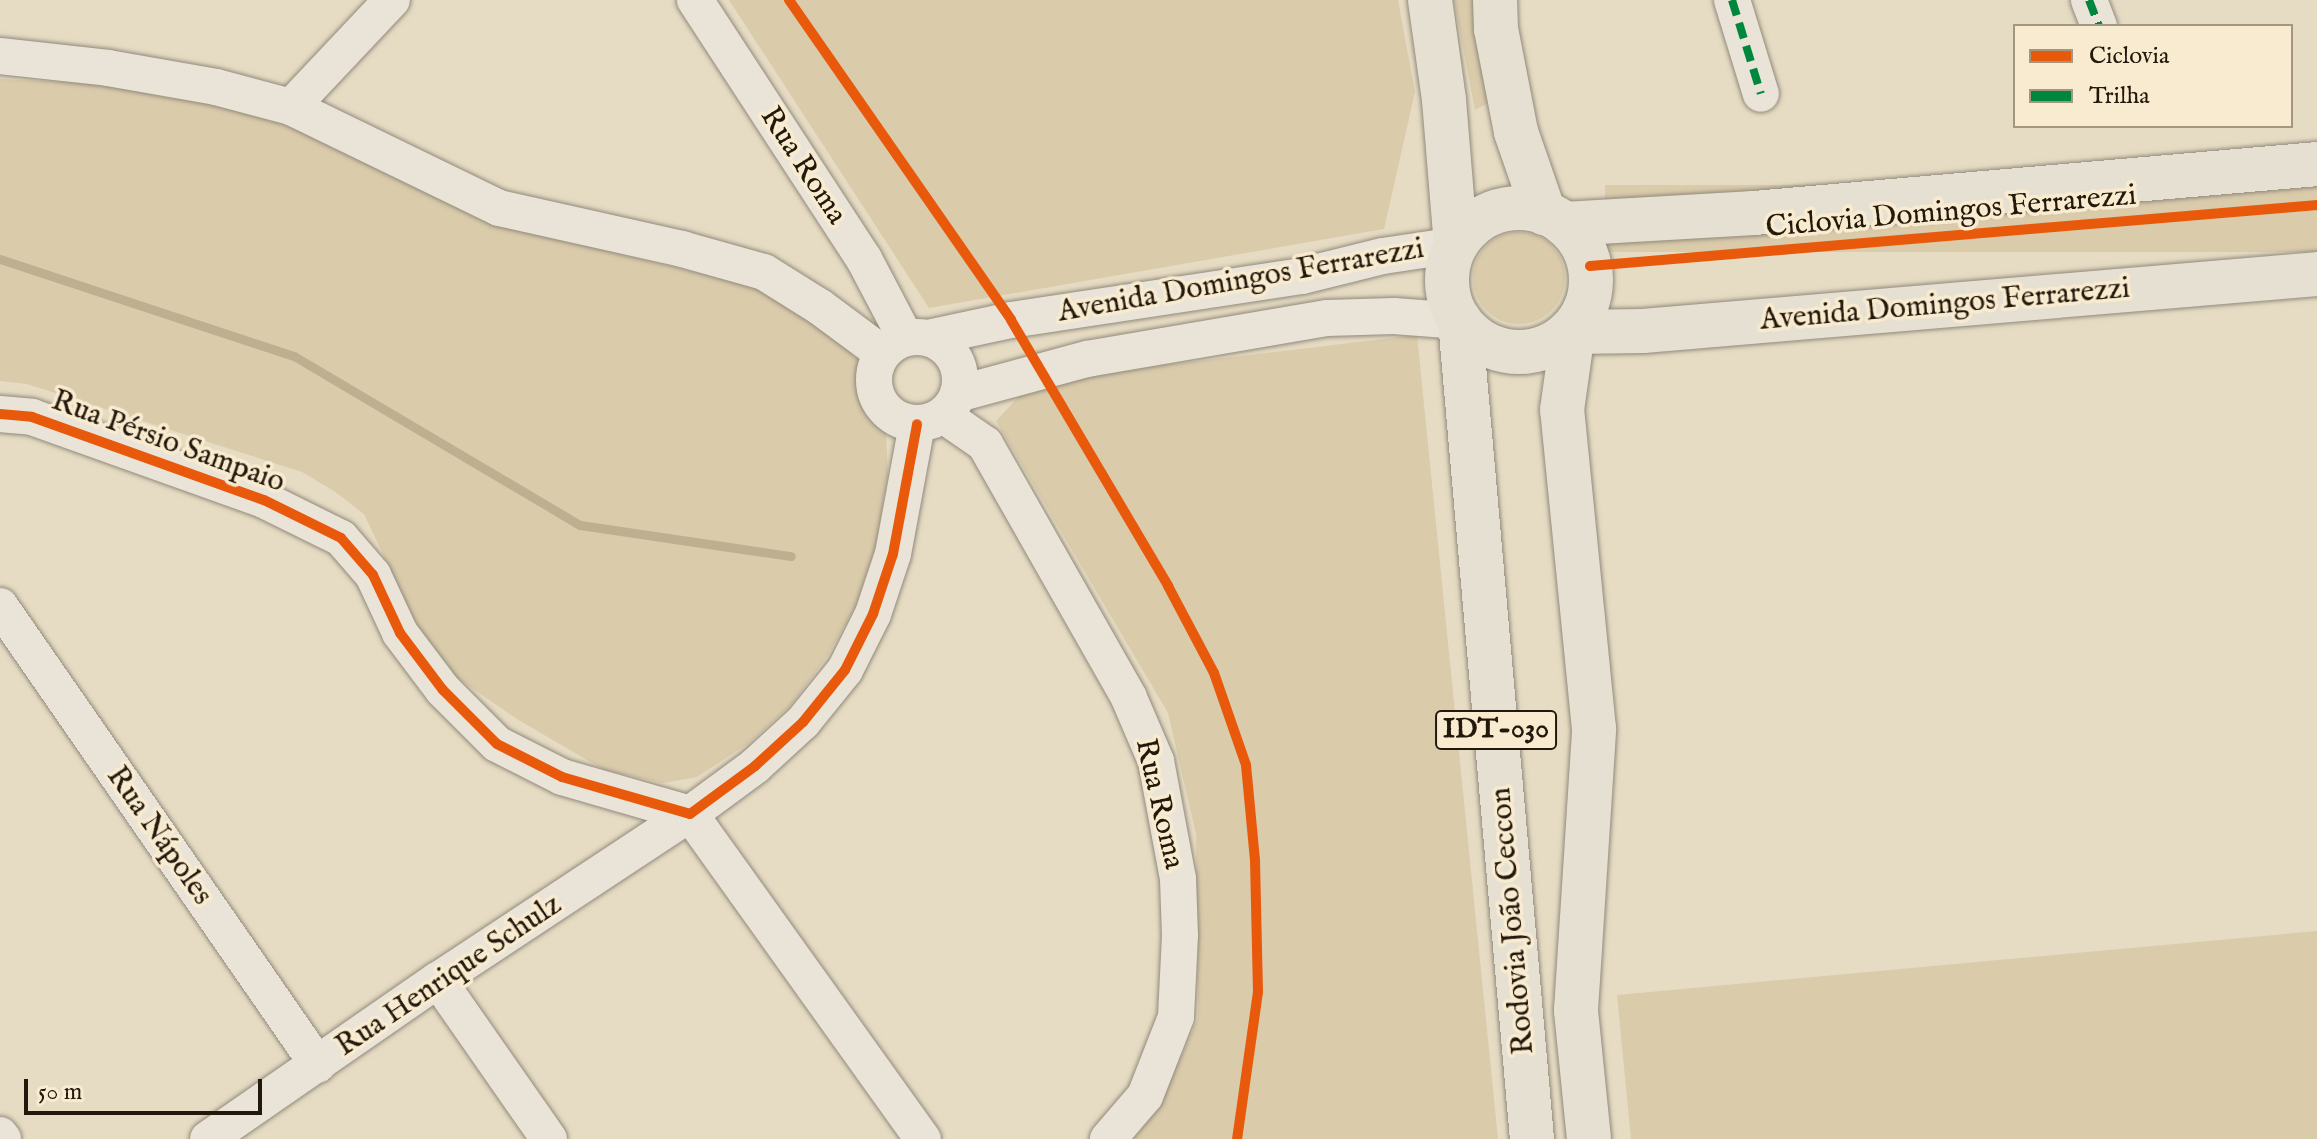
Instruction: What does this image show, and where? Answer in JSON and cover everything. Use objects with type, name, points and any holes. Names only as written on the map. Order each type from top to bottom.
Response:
[{"type":"main road","points":[[1430,0],[1444,100],[1456,245]]},
{"type":"main road","points":[[1495,0],[1496,29],[1516,132],[1554,218],[1582,245],[1590,266],[1591,288],[1573,332],[1537,350],[1515,352],[1494,348],[1475,337],[1460,321],[1451,303],[1449,263],[1456,245],[1477,223],[1504,210],[1524,208],[1554,218],[1769,211],[2317,164]]},
{"type":"main road","name":"Avenida Domingos Ferrarezzi","points":[[1573,332],[1643,331],[2317,274]]},
{"type":"main road","name":"Rodovia João Ceccon","points":[[1460,321],[1532,1139]]},
{"type":"main road","name":"Rodovia João Ceccon","points":[[1573,332],[1562,410],[1594,729],[1576,1010],[1589,1139]]},
{"type":"street","points":[[291,107],[392,0]]},
{"type":"street","name":"Rua Roma","points":[[695,0],[864,259],[906,342],[957,363],[940,411]]},
{"type":"street","points":[[1732,0],[1761,94]]},
{"type":"street","points":[[2089,0],[2098,24]]},
{"type":"street","points":[[0,56],[170,78],[291,107],[499,208],[764,272],[820,307],[906,342]]},
{"type":"street","name":"Avenida Domingos Ferrarezzi","points":[[906,342],[1011,320],[1302,276],[1383,256],[1456,245]]},
{"type":"street","name":"Avenida Domingos Ferrarezzi","points":[[940,411],[1087,359],[1327,318],[1394,316],[1460,321]]},
{"type":"street","name":"Rua Roma","points":[[906,342],[873,379],[875,393],[891,415],[940,411],[985,444],[1129,698],[1156,761],[1178,879],[1180,935],[1176,1017],[1145,1096],[1108,1139]]},
{"type":"street","points":[[923,1139],[690,814],[755,766],[803,722],[845,670],[873,614],[893,554],[906,477],[940,411]]},
{"type":"street","name":"Rua Pérsio Sampaio","points":[[0,414],[32,417],[264,500],[341,538],[373,575],[400,633],[443,690],[497,744],[562,777],[690,814]]},
{"type":"street","name":"Rua Nápoles","points":[[0,606],[318,1065]]},
{"type":"street","name":"Rua Henrique Schulz","points":[[208,1139],[438,980],[690,814]]},
{"type":"street","points":[[438,980],[549,1139]]},
{"type":"shaded area","points":[[729,0],[1398,0],[1415,92],[1384,229],[929,308]]},
{"type":"shaded area","points":[[1454,0],[1484,0],[1488,103],[1475,110]]},
{"type":"shaded area","points":[[0,79],[106,84],[212,103],[297,129],[600,249],[759,288],[809,315],[861,362],[885,412],[888,474],[875,549],[855,607],[828,655],[792,704],[749,743],[697,777],[663,783],[604,770],[517,719],[456,677],[416,624],[364,514],[334,491],[302,472],[27,384],[0,381]]},
{"type":"shaded area","points":[[1605,185],[2317,185],[2317,252],[1605,252]]},
{"type":"shaded area","points":[[1519,232],[1536,236],[1551,246],[1561,261],[1565,278],[1561,295],[1551,310],[1536,320],[1519,324],[1502,320],[1487,310],[1477,295],[1473,278],[1477,261],[1487,246],[1502,236]]},
{"type":"shaded area","points":[[1417,335],[1498,1139],[1134,1139],[1159,1105],[1198,1019],[1196,834],[1168,713],[996,421],[1023,392],[1104,372]]},
{"type":"shaded area","points":[[2317,931],[2317,1139],[1631,1139],[1617,995]]},
{"type":"waterway","points":[[0,259],[294,356],[580,525],[791,556]]},
{"type":"marked path","points":[[1732,0],[1761,94]]},
{"type":"marked path","points":[[2089,0],[2098,24]]},
{"type":"cycle path","points":[[789,0],[1011,320],[1168,586],[1214,673],[1246,765],[1255,860],[1258,992],[1237,1139]]},
{"type":"cycle path","name":"Ciclovia Domingos Ferrarezzi","points":[[1590,266],[2317,205]]},
{"type":"cycle path","points":[[0,414],[32,417],[264,500],[341,538],[373,575],[400,633],[443,690],[497,744],[562,777],[690,814],[755,766],[803,722],[845,670],[873,614],[893,554],[917,424]]}]
